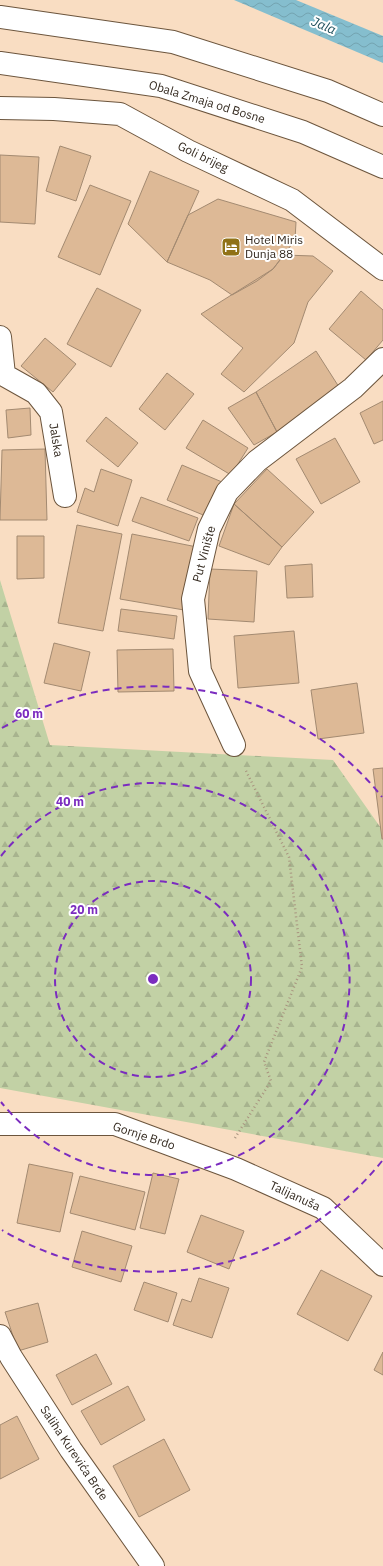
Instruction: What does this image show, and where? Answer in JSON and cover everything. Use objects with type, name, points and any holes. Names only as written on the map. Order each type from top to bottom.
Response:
[{"type":"street","points":[[0,17],[173,42],[328,91],[383,115]]},
{"type":"street","name":"Obala Zmaja od Bosne","points":[[0,63],[161,86],[303,132],[383,167]]},
{"type":"street","name":"Goli brijeg","points":[[0,108],[54,109],[120,114],[188,151],[292,200],[383,269]]},
{"type":"street","name":"Jalska","points":[[0,337],[4,375],[36,393],[51,412],[65,496]]},
{"type":"street","name":"Put Vinište","points":[[234,745],[200,671],[193,599],[209,529],[228,492],[258,460],[353,388],[383,359]]},
{"type":"street","name":"Gornje Brdo","points":[[0,1124],[115,1124],[236,1169]]},
{"type":"street","name":"Talijanuša","points":[[236,1169],[323,1208],[383,1266]]},
{"type":"street","name":"Saliha Kurevića Brđe","points":[[0,1336],[11,1357],[71,1450],[153,1566]]},
{"type":"path","points":[[234,745],[289,857],[302,967],[264,1062],[271,1081],[234,1141]]},
{"type":"green space","points":[[0,580],[50,745],[333,760],[383,831],[383,1158],[0,1088]]},
{"type":"water","name":"Jala","points":[[234,0],[296,0],[383,36],[383,63]]},
{"type":"building","points":[[60,146],[91,156],[76,201],[46,191]]},
{"type":"building","points":[[0,155],[39,157],[35,224],[0,222]]},
{"type":"building","points":[[150,171],[199,191],[167,262],[128,224]]},
{"type":"building","points":[[90,185],[131,201],[100,275],[58,257]]},
{"type":"building","name":"Hotel Miris Dunja 88","points":[[218,199],[296,222],[295,240],[273,269],[257,281],[232,295],[210,280],[167,262],[188,215]]},
{"type":"building","points":[[284,255],[313,256],[333,271],[308,302],[294,343],[244,392],[221,374],[243,348],[201,314],[273,269]]},
{"type":"building","points":[[97,288],[141,310],[111,367],[67,344]]},
{"type":"building","points":[[361,291],[383,310],[383,340],[366,360],[329,329]]},
{"type":"building","points":[[45,338],[76,364],[53,392],[21,366]]},
{"type":"building","points":[[316,351],[339,387],[277,432],[256,392]]},
{"type":"building","points":[[167,373],[194,394],[165,430],[139,409]]},
{"type":"building","points":[[256,392],[277,432],[254,445],[228,408]]},
{"type":"building","points":[[383,401],[383,440],[374,444],[360,413]]},
{"type":"building","points":[[30,408],[31,435],[8,438],[6,410]]},
{"type":"building","points":[[106,417],[138,443],[118,467],[86,441]]},
{"type":"building","points":[[203,420],[248,448],[231,475],[186,448]]},
{"type":"building","points":[[335,438],[360,482],[321,504],[296,459]]},
{"type":"building","points":[[45,449],[47,520],[0,520],[2,450]]},
{"type":"building","points":[[182,465],[222,482],[208,517],[167,500]]},
{"type":"building","points":[[101,469],[132,480],[118,526],[77,512],[85,488],[94,492]]},
{"type":"building","points":[[267,469],[314,512],[282,547],[234,504]]},
{"type":"building","points":[[141,497],[198,518],[189,541],[132,521]]},
{"type":"building","points":[[234,504],[282,547],[269,565],[219,546]]},
{"type":"building","points":[[77,525],[122,534],[103,631],[58,623]]},
{"type":"building","points":[[132,534],[197,547],[184,610],[120,599]]},
{"type":"building","points":[[17,536],[44,536],[44,578],[17,579]]},
{"type":"building","points":[[312,564],[313,597],[287,598],[285,566]]},
{"type":"building","points":[[210,569],[257,571],[254,622],[208,619]]},
{"type":"building","points":[[121,609],[177,616],[174,639],[118,631]]},
{"type":"building","points":[[294,631],[299,683],[238,688],[234,636]]},
{"type":"building","points":[[54,643],[90,652],[81,691],[44,683]]},
{"type":"building","points":[[173,649],[174,691],[118,692],[117,650]]},
{"type":"building","points":[[357,683],[364,733],[318,739],[311,690]]},
{"type":"building","points":[[383,768],[383,839],[382,839],[373,769]]},
{"type":"building","points":[[29,1164],[73,1173],[60,1232],[17,1223]]},
{"type":"building","points":[[153,1173],[179,1179],[165,1234],[140,1228]]},
{"type":"building","points":[[80,1176],[145,1192],[135,1230],[70,1213]]},
{"type":"building","points":[[201,1215],[244,1231],[229,1269],[187,1252]]},
{"type":"building","points":[[82,1231],[132,1246],[121,1282],[72,1267]]},
{"type":"building","points":[[321,1270],[372,1296],[348,1341],[297,1314]]},
{"type":"building","points":[[199,1278],[229,1288],[212,1338],[173,1325],[182,1299],[191,1302]]},
{"type":"building","points":[[144,1282],[177,1293],[168,1322],[134,1310]]},
{"type":"building","points":[[38,1303],[48,1342],[18,1351],[5,1312]]},
{"type":"building","points":[[383,1352],[383,1375],[374,1370]]},
{"type":"building","points":[[96,1354],[112,1384],[72,1405],[56,1375]]},
{"type":"building","points":[[128,1386],[145,1420],[101,1445],[81,1411]]},
{"type":"building","points":[[17,1416],[39,1459],[0,1479],[0,1425]]},
{"type":"building","points":[[164,1439],[190,1490],[139,1517],[113,1466]]},
{"type":"place","name":"Hotel Miris Dunja 88","points":[[231,247]]}]
